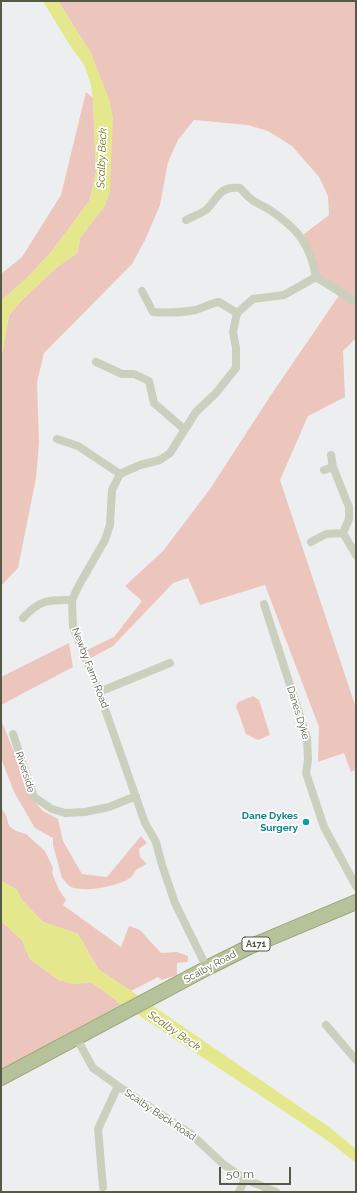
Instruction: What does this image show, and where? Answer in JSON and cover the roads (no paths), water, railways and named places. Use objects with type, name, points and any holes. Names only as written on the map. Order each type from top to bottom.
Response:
[{"type":"highway","name":"Scalby Road","points":[[77,1039],[207,968],[249,947],[356,902]]},
{"type":"highway","name":"A171","points":[[1,1078],[77,1039]]},
{"type":"street","points":[[186,220],[205,210],[220,194],[230,187],[240,188],[250,199],[289,223],[304,240],[314,264],[316,277],[356,302]]},
{"type":"street","points":[[57,439],[78,446],[120,474],[140,465],[160,460],[170,453],[196,412],[216,393],[236,368],[236,348],[233,332],[238,313],[253,299],[284,296],[316,277]]},
{"type":"street","points":[[142,291],[153,312],[168,313],[195,310],[209,304],[219,302],[238,313]]},
{"type":"street","points":[[96,362],[122,374],[134,374],[149,381],[154,403],[184,429]]},
{"type":"street","points":[[331,455],[333,466],[349,507],[349,518],[343,533]]},
{"type":"street","points":[[324,470],[333,466]]},
{"type":"street","name":"Newby Farm Road","points":[[120,474],[112,490],[110,525],[105,540],[72,600],[73,627],[99,692],[145,823],[156,842],[175,903],[207,968]]},
{"type":"street","points":[[311,542],[326,534],[343,533]]},
{"type":"street","points":[[343,533],[356,555],[356,562]]},
{"type":"street","points":[[23,618],[33,606],[49,600],[72,600]]},
{"type":"street","name":"Danes Dyke","points":[[264,604],[307,738],[308,760],[306,773],[324,827],[356,886]]},
{"type":"street","points":[[99,692],[170,663]]},
{"type":"street","name":"Riverside","points":[[13,734],[34,797],[52,809],[65,813],[85,812],[109,807],[136,796]]},
{"type":"street","points":[[326,1025],[356,1060]]},
{"type":"street","name":"Scalby Beck Road","points":[[77,1039],[93,1068],[191,1134],[223,1164],[245,1179],[276,1192]]},
{"type":"street","points":[[103,1187],[98,1129],[118,1086]]},
{"type":"street","points":[[239,1192],[245,1179]]},
{"type":"water","name":"Scalby Beck","points":[[43,1],[58,1],[91,53],[109,99],[113,117],[110,191],[106,204],[80,238],[77,253],[57,267],[21,301],[9,315],[1,360],[1,301],[27,278],[52,251],[90,200],[96,172],[93,98],[90,81],[84,65],[69,44]]},
{"type":"water","points":[[1,881],[16,889],[22,900],[43,922],[78,934],[98,969],[142,998],[124,1008],[115,999],[91,982],[74,984],[59,980],[30,959],[22,940],[1,921]]},
{"type":"water","name":"Scalby Beck","points":[[153,1006],[329,1127],[356,1149],[356,1163],[331,1143],[299,1121],[137,1014]]},
{"type":"place","name":"Dane Dykes Surgery","points":[[306,822]]}]
